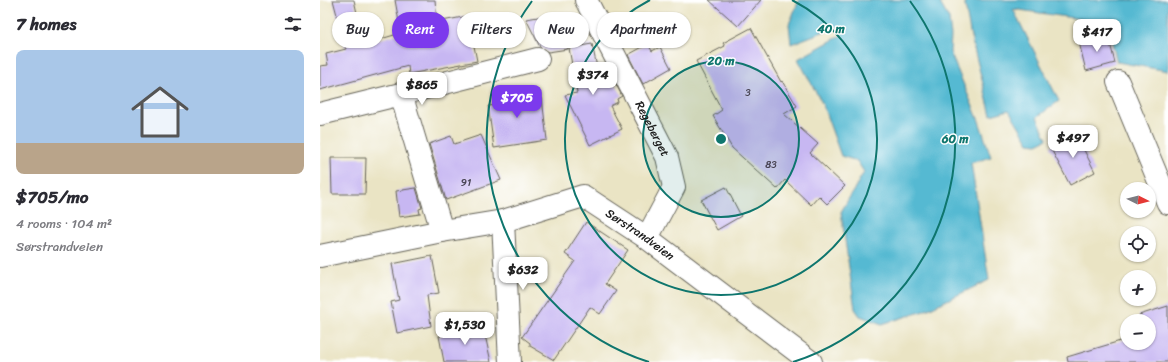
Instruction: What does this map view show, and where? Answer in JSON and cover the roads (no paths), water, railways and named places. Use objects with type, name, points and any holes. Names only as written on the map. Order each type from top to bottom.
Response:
[{"type":"street","name":"Regeberget","points":[[586,0],[667,157],[674,187],[647,238]]},
{"type":"street","points":[[320,114],[538,60]]},
{"type":"street","points":[[1118,82],[1168,203]]},
{"type":"street","points":[[401,94],[442,230]]},
{"type":"street","name":"Sørstrandveien","points":[[320,256],[442,230],[503,221],[583,196],[647,238],[811,362]]},
{"type":"street","points":[[503,221],[510,362]]},
{"type":"water","points":[[799,0],[951,0],[940,3],[949,19],[951,36],[950,52],[979,121],[991,157],[971,163],[989,280],[924,311],[882,324],[860,316],[855,309],[841,212],[864,172],[857,161],[841,156],[822,103],[798,59],[842,35],[838,26],[791,44],[789,24]]},
{"type":"water","points":[[964,0],[1168,0],[1168,71],[1117,62],[1107,23],[1013,9],[1059,101],[1037,117],[1047,139],[1037,144],[1029,143],[1009,110],[991,115],[971,37]]}]
